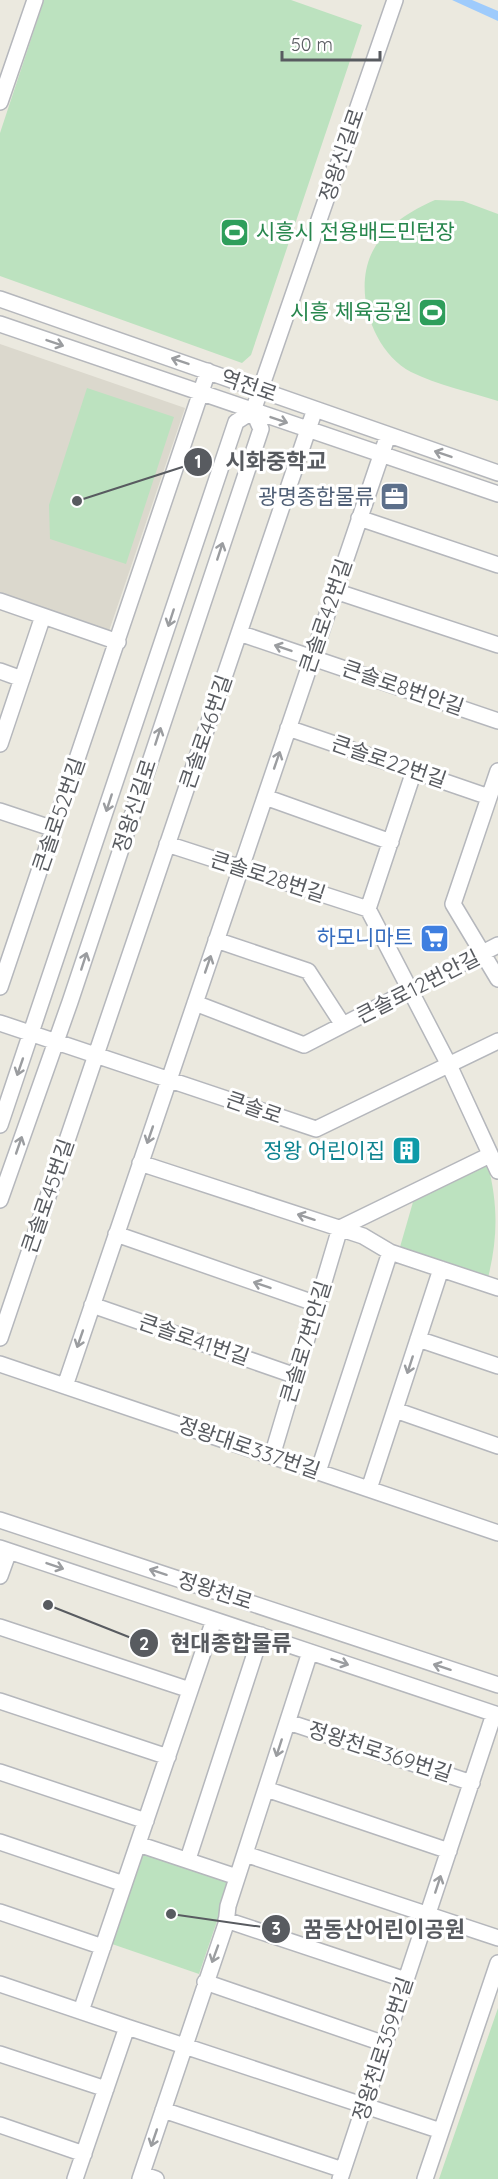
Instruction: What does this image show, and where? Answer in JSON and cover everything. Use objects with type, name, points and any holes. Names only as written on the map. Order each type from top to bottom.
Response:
[{"type":"street","points":[[0,102],[35,0]]},
{"type":"street","name":"정왕신길로","points":[[0,1125],[236,422],[253,411],[395,0]]},
{"type":"street","name":"역전로","points":[[0,299],[498,473]]},
{"type":"street","name":"역전로","points":[[0,324],[498,494]]},
{"type":"street","name":"큰솔로52번길","points":[[0,987],[208,371]]},
{"type":"street","name":"큰솔로46번길","points":[[96,1055],[315,409]]},
{"type":"street","name":"정왕신길로","points":[[0,1200],[261,429],[253,411]]},
{"type":"street","name":"큰솔로42번길","points":[[169,1079],[388,435]]},
{"type":"street","points":[[359,518],[498,565]]},
{"type":"street","points":[[335,591],[498,645]]},
{"type":"street","points":[[0,602],[118,642]]},
{"type":"street","points":[[0,742],[43,616]]},
{"type":"street","name":"큰솔로8번안길","points":[[239,633],[498,721]]},
{"type":"street","points":[[0,671],[22,679]]},
{"type":"street","name":"큰솔로22번길","points":[[288,728],[489,797]]},
{"type":"street","points":[[414,771],[368,909],[449,1065],[498,1171]]},
{"type":"street","points":[[498,771],[453,904],[493,945],[498,979]]},
{"type":"street","points":[[265,797],[391,842]]},
{"type":"street","points":[[0,811],[54,829]]},
{"type":"street","name":"큰솔로28번길","points":[[168,844],[368,909]]},
{"type":"street","name":"큰솔로12번안길","points":[[216,940],[308,971],[343,1025]]},
{"type":"street","name":"큰솔로12번안길","points":[[195,1003],[304,1045],[493,945]]},
{"type":"street","name":"큰솔로","points":[[0,1023],[316,1129],[498,1041]]},
{"type":"street","name":"큰솔로45번길","points":[[0,1338],[96,1055]]},
{"type":"street","points":[[65,1386],[169,1079]]},
{"type":"street","points":[[340,1228],[490,1155]]},
{"type":"street","points":[[140,1163],[363,1236],[390,1252],[498,1288]]},
{"type":"street","name":"큰솔로7번안길","points":[[272,1456],[340,1228]]},
{"type":"street","points":[[116,1234],[317,1304]]},
{"type":"street","points":[[318,1472],[390,1252]]},
{"type":"street","points":[[369,1489],[441,1269]]},
{"type":"street","name":"큰솔로41번길","points":[[92,1305],[296,1376]]},
{"type":"street","points":[[418,1339],[498,1366]]},
{"type":"street","name":"정왕대로337번길","points":[[0,1364],[498,1533]]},
{"type":"street","points":[[395,1410],[498,1446]]},
{"type":"street","name":"정왕천로","points":[[0,1520],[498,1685]]},
{"type":"street","points":[[0,1576],[4,1549]]},
{"type":"street","name":"정왕천로","points":[[4,1549],[496,1715]]},
{"type":"street","points":[[81,2012],[214,1620]]},
{"type":"street","points":[[0,1627],[190,1690]]},
{"type":"street","name":"정왕천로","points":[[188,1859],[261,1635]]},
{"type":"street","name":"정왕천로369번길","points":[[146,2177],[163,2110],[226,1920],[237,1877],[310,1652]]},
{"type":"street","points":[[0,1701],[168,1757]]},
{"type":"street","name":"정왕천로359번길","points":[[342,2174],[496,1715]]},
{"type":"street","name":"정왕천로369번길","points":[[288,1722],[472,1783]]},
{"type":"street","points":[[0,1772],[146,1821]]},
{"type":"street","points":[[266,1790],[449,1851]]},
{"type":"street","points":[[0,1842],[124,1884]]},
{"type":"street","points":[[138,1845],[188,1859],[237,1877]]},
{"type":"street","points":[[245,1854],[498,1938]]},
{"type":"street","points":[[0,1912],[103,1947]]},
{"type":"street","points":[[226,1920],[406,1980]]},
{"type":"street","points":[[425,2179],[498,1963]]},
{"type":"street","points":[[205,1982],[385,2044]]},
{"type":"street","points":[[0,1984],[441,2132]]},
{"type":"street","points":[[75,2179],[127,2027]]},
{"type":"street","points":[[0,2054],[106,2089]]},
{"type":"street","points":[[163,2110],[342,2174]]},
{"type":"street","points":[[0,2125],[84,2154]]},
{"type":"shaded area","points":[[0,344],[185,408],[109,631],[0,594]]},
{"type":"green space","points":[[44,0],[291,0],[362,25],[251,355],[242,363],[0,276],[0,133]]},
{"type":"green space","name":"시흥 체육공원","points":[[435,200],[463,201],[498,214],[498,401],[443,385],[411,372],[385,349],[369,316],[365,298],[365,280],[368,263],[375,247],[401,219]]},
{"type":"green space","points":[[87,388],[174,417],[126,564],[50,539],[49,505]]},
{"type":"green space","points":[[488,1165],[494,1194],[496,1221],[494,1249],[488,1278],[400,1247],[413,1202]]},
{"type":"green space","points":[[143,1853],[230,1883],[199,1974],[112,1944]]},
{"type":"green space","points":[[498,2008],[498,2179],[439,2179]]},
{"type":"water","points":[[452,0],[472,0],[498,11],[498,21]]},
{"type":"place","name":"시흥시 전용배드민턴장","points":[[235,232]]},
{"type":"place","name":"시흥 체육공원","points":[[433,312]]},
{"type":"place","name":"광명종합물류","points":[[395,497]]},
{"type":"place","name":"시화중학교","points":[[77,501]]},
{"type":"place","name":"하모니마트","points":[[434,938]]},
{"type":"place","name":"정왕 어린이집","points":[[406,1151]]},
{"type":"place","name":"현대종합물류","points":[[48,1605]]},
{"type":"place","name":"꿈동산어린이공원","points":[[171,1914]]}]
